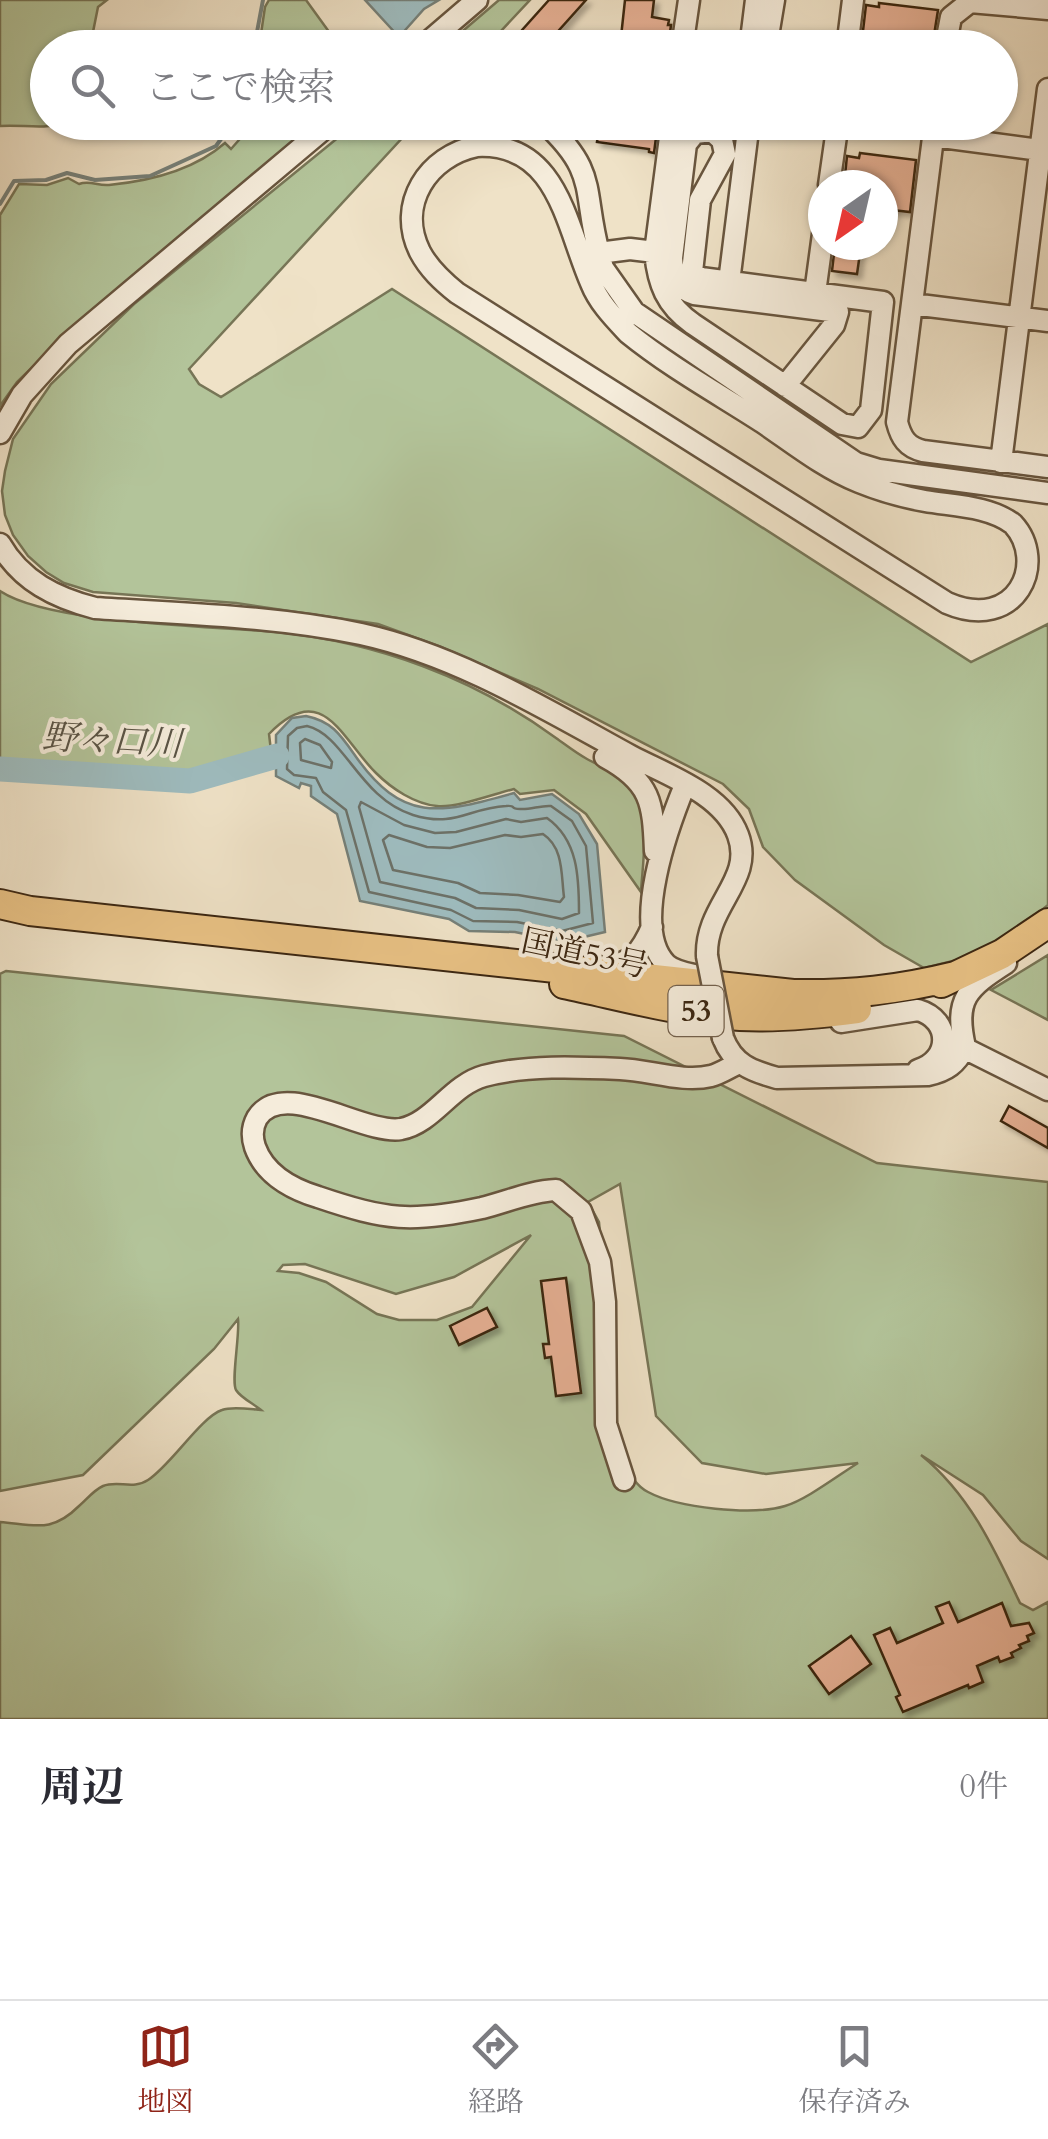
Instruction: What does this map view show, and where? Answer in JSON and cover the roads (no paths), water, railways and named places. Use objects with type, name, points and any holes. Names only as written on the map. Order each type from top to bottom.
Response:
[{"type":"highway","name":"国道53号","points":[[0,904],[30,911],[736,989],[852,995],[955,976]]},
{"type":"highway","name":"国道53号","points":[[435,957],[658,1004],[740,1016],[806,1016],[888,1004],[1002,954],[1044,927]]},
{"type":"street","points":[[442,30],[477,0]]},
{"type":"street","points":[[685,30],[689,0]]},
{"type":"street","points":[[752,30],[756,0]]},
{"type":"street","points":[[769,30],[774,0]]},
{"type":"street","points":[[849,30],[853,0]]},
{"type":"street","points":[[948,30],[950,17],[962,5],[979,1],[1035,5]]},
{"type":"street","points":[[1002,462],[1044,150],[1048,89]]},
{"type":"street","points":[[0,433],[22,395],[68,344],[311,140]]},
{"type":"street","points":[[560,140],[577,158],[586,176],[603,268],[634,312],[765,413],[859,482],[902,497],[1004,518],[1026,538],[1032,553],[1030,579],[1024,592],[1002,609],[988,612],[947,603],[475,306],[439,278],[417,244],[412,210],[425,177],[442,159],[477,146],[502,147],[540,168],[556,193],[592,286],[612,316],[647,348],[765,413],[867,468],[1048,493]]},
{"type":"street","points":[[670,140],[655,252],[662,290],[681,316],[785,386],[850,427],[864,423],[871,410],[883,302],[701,278],[692,272],[700,200],[726,149],[720,140]]},
{"type":"street","points":[[690,140],[686,144],[672,258],[682,288],[694,294],[838,312],[834,325],[785,386]]},
{"type":"street","points":[[729,282],[747,140]]},
{"type":"street","points":[[831,170],[835,140]]},
{"type":"street","points":[[933,140],[898,422],[903,438],[923,451],[1048,467]]},
{"type":"street","points":[[992,140],[1044,150]]},
{"type":"street","points":[[599,252],[655,252]]},
{"type":"street","points":[[815,293],[819,260]]},
{"type":"street","points":[[912,304],[1048,321]]},
{"type":"street","points":[[0,544],[8,559],[60,599],[95,608],[251,619],[364,635],[478,676],[548,710],[720,806],[733,822],[742,860],[735,882],[711,921],[706,936],[708,956],[729,1053],[754,1072],[776,1078],[944,1072],[957,1061],[955,1044],[961,1004],[968,991],[1035,945],[1044,927]]},
{"type":"street","points":[[548,710],[582,744],[626,768],[641,783],[652,804],[655,823],[656,883]]},
{"type":"street","points":[[685,785],[664,840],[656,883],[652,927],[658,953],[668,967],[690,974],[852,995]]},
{"type":"street","points":[[483,960],[544,960],[606,968],[624,964],[638,954],[652,927]]},
{"type":"street","points":[[658,1004],[702,1020],[748,1026],[798,1027],[918,1010],[930,1014],[955,1044],[1048,1090]]},
{"type":"street","points":[[624,1480],[606,1424],[605,1302],[600,1262],[581,1211],[556,1190],[424,1219],[360,1212],[298,1190],[268,1170],[252,1138],[254,1127],[258,1116],[281,1102],[315,1106],[351,1121],[395,1130],[408,1127],[457,1089],[482,1077],[544,1068],[623,1069],[690,1078],[712,1076],[738,1063]]},
{"type":"water","points":[[365,0],[439,0],[424,9],[405,30],[393,30]]},
{"type":"water","points":[[306,716],[334,729],[372,777],[407,803],[444,808],[514,793],[520,800],[552,794],[579,814],[597,844],[605,932],[563,942],[515,932],[469,931],[449,919],[360,901],[337,814],[311,796],[311,786],[301,783],[299,788],[276,776],[276,735],[292,718]]},
{"type":"waterway","points":[[257,30],[263,0]]},
{"type":"waterway","points":[[0,204],[14,181],[46,180],[67,173],[95,180],[150,176],[216,146],[220,140]]},
{"type":"waterway","name":"野々口川","points":[[0,769],[190,781],[277,756]]}]
